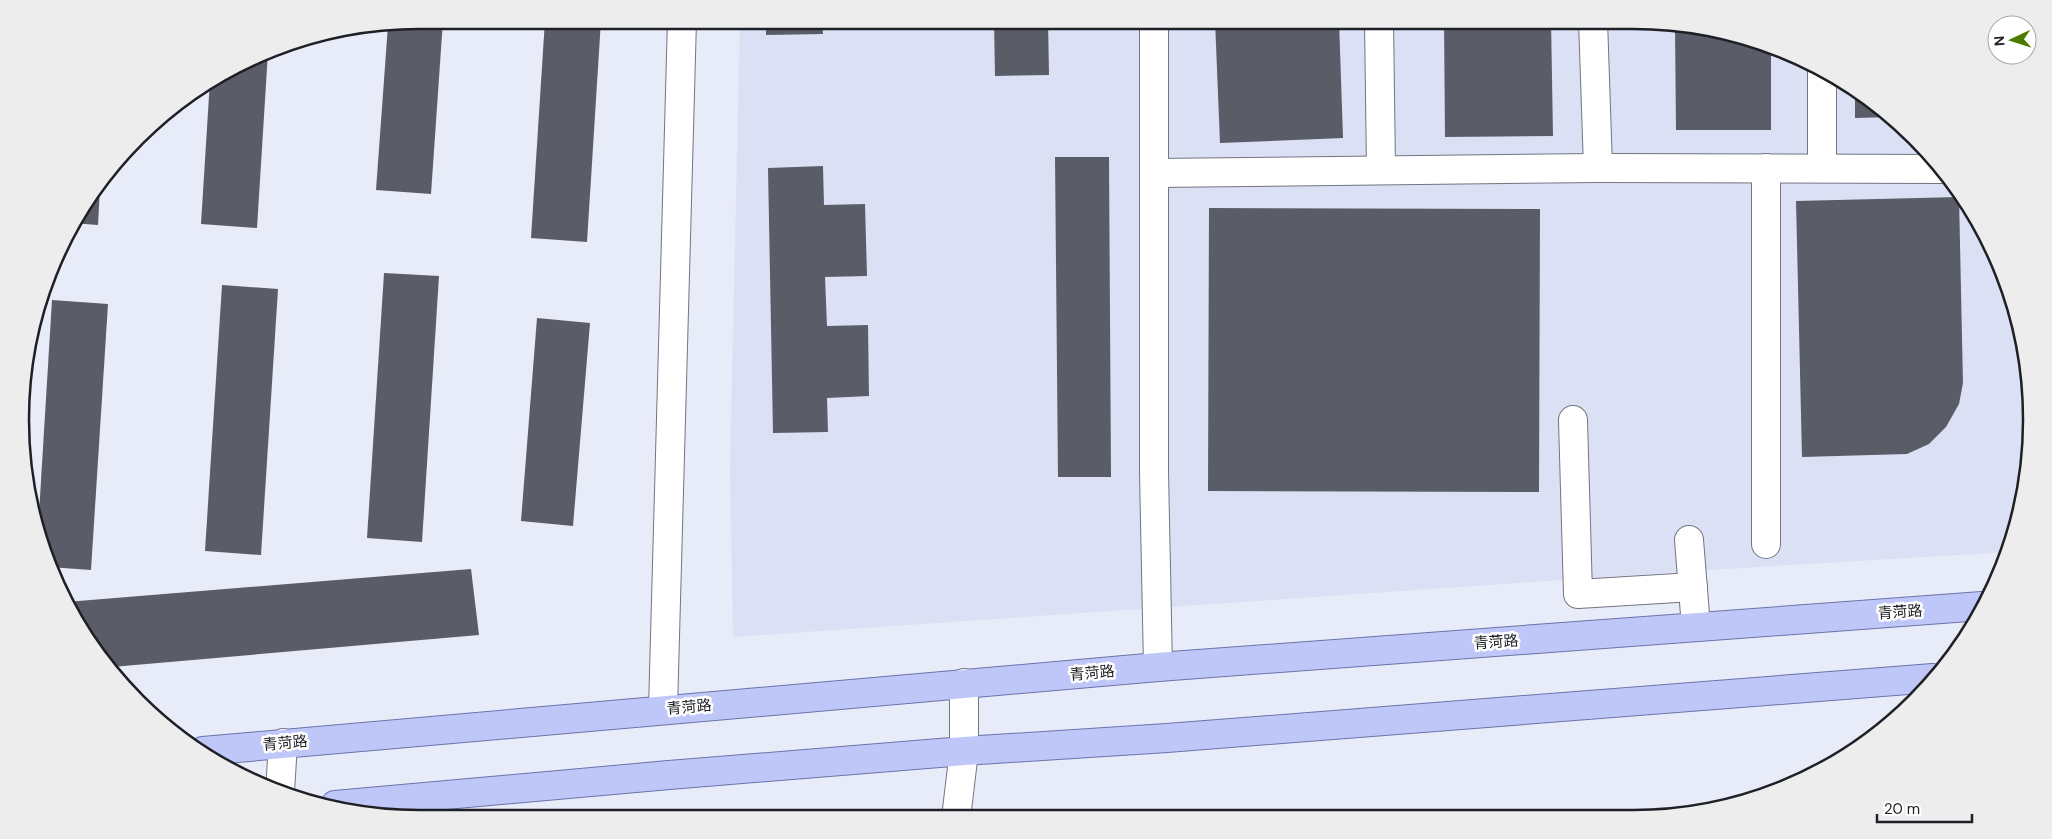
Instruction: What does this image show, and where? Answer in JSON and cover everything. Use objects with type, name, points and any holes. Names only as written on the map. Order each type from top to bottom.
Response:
[{"type":"main road","name":"青菏路","points":[[212,750],[662,709],[1158,667],[1975,606]]},
{"type":"main road","points":[[348,804],[964,751],[1167,738],[1925,679]]},
{"type":"street","points":[[662,709],[682,29]]},
{"type":"street","points":[[1154,29],[1154,472],[1158,667]]},
{"type":"street","points":[[1379,29],[1381,170]]},
{"type":"street","points":[[1593,29],[1598,168]]},
{"type":"street","points":[[1822,78],[1822,167]]},
{"type":"street","points":[[1154,173],[1598,168],[1822,167],[1932,169]]},
{"type":"street","points":[[1766,168],[1766,544]]},
{"type":"street","points":[[1572,420],[1578,594],[1693,587]]},
{"type":"street","points":[[1689,540],[1696,627]]},
{"type":"street","points":[[957,810],[964,751],[964,683]]},
{"type":"street","points":[[280,785],[283,743]]},
{"type":"shaded area","points":[[740,29],[1632,29],[1684,32],[1734,42],[1782,58],[1828,81],[1850,95],[1870,109],[1909,143],[1943,182],[1971,224],[1994,270],[2003,294],[2016,343],[2022,394],[2023,420],[2020,471],[2010,521],[2000,553],[1692,571],[733,637],[730,468]]},
{"type":"building","points":[[442,29],[431,194],[376,190],[388,30]]},
{"type":"building","points":[[544,29],[600,29],[587,242],[531,238]]},
{"type":"building","points":[[766,29],[823,29],[823,34],[766,35]]},
{"type":"building","points":[[994,29],[1048,29],[1049,75],[995,76]]},
{"type":"building","points":[[1215,29],[1339,29],[1343,138],[1220,143]]},
{"type":"building","points":[[1444,29],[1551,29],[1553,136],[1445,137]]},
{"type":"building","points":[[1675,31],[1709,36],[1771,54],[1771,130],[1676,130]]},
{"type":"building","points":[[268,59],[257,228],[201,224],[209,90]]},
{"type":"building","points":[[1855,98],[1880,117],[1855,118]]},
{"type":"building","points":[[1055,157],[1109,157],[1111,477],[1058,477]]},
{"type":"building","points":[[823,166],[824,205],[865,204],[867,276],[825,277],[827,326],[868,325],[869,396],[827,398],[828,432],[773,433],[768,168]]},
{"type":"building","points":[[100,195],[98,225],[81,224]]},
{"type":"building","points":[[1954,197],[1959,205],[1963,383],[1959,404],[1946,427],[1929,444],[1907,454],[1802,457],[1796,201]]},
{"type":"building","points":[[1209,208],[1540,209],[1539,492],[1208,491]]},
{"type":"building","points":[[384,273],[439,276],[422,542],[367,538]]},
{"type":"building","points":[[222,285],[278,289],[261,555],[205,551]]},
{"type":"building","points":[[52,300],[108,304],[91,570],[57,568],[39,510]]},
{"type":"building","points":[[537,318],[590,323],[573,526],[521,521]]},
{"type":"building","points":[[471,569],[479,635],[117,667],[95,637],[74,601]]}]
